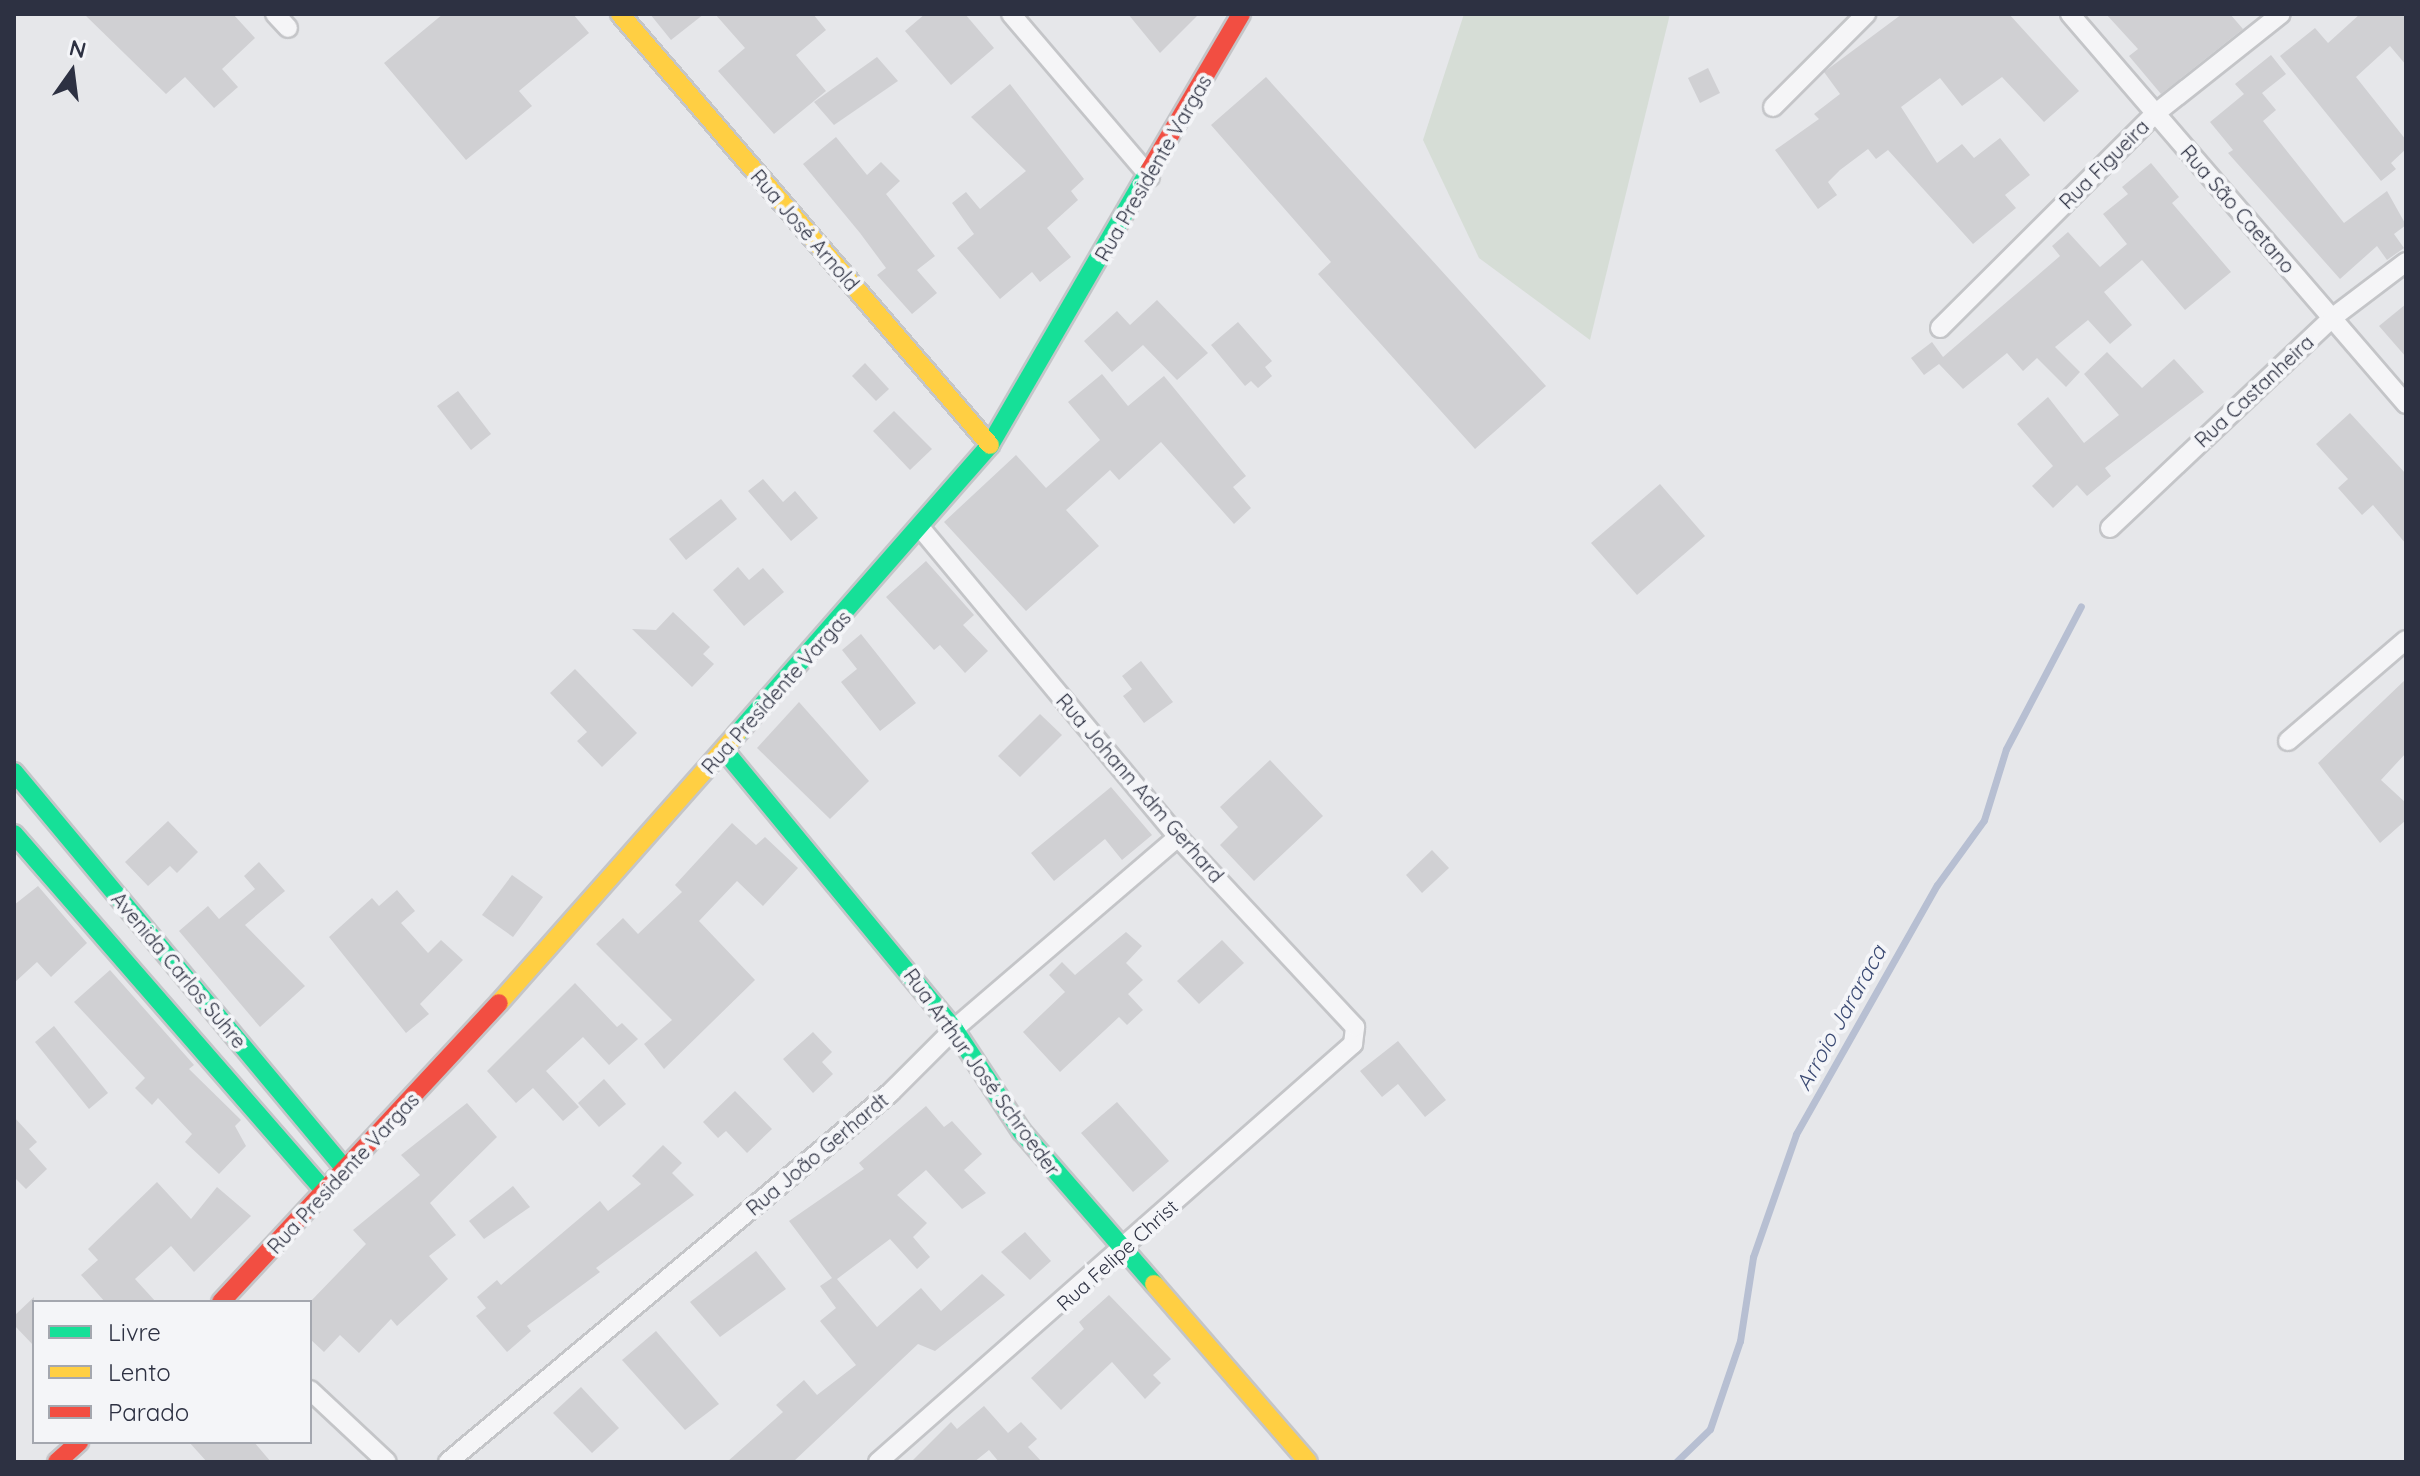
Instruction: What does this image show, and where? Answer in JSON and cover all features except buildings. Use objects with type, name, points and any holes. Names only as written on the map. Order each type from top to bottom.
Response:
[{"type":"street","points":[[275,14],[288,28]]},
{"type":"street","name":"Rua José Arnold","points":[[620,14],[990,445]]},
{"type":"street","points":[[1011,14],[1150,177]]},
{"type":"street","name":"Rua Presidente Vargas","points":[[226,1300],[724,750],[921,529],[990,445],[1150,177],[1241,14]]},
{"type":"street","points":[[1773,107],[1866,14]]},
{"type":"street","name":"Rua São Caetano","points":[[2070,14],[2406,404]]},
{"type":"street","name":"Rua Figueira","points":[[1940,328],[2156,113],[2281,14]]},
{"type":"street","name":"Rua Castanheira","points":[[2110,528],[2332,318],[2406,262]]},
{"type":"street","name":"Rua Johann Adm Gerhard","points":[[921,529],[1178,837],[1339,1006],[1355,1027],[1353,1044]]},
{"type":"street","points":[[2288,741],[2406,640]]},
{"type":"street","name":"Rua Arthur José Schroeder","points":[[724,750],[954,1029],[1022,1132],[1302,1460]]},
{"type":"street","name":"Avenida Carlos Suhre","points":[[14,772],[344,1168]]},
{"type":"street","name":"Avenida Carlos Suhre","points":[[14,834],[323,1190]]},
{"type":"street","name":"Rua João Gerhardt","points":[[448,1462],[890,1093],[954,1029],[1178,837]]},
{"type":"street","name":"Rua Felipe Christ","points":[[878,1462],[1353,1044]]},
{"type":"street","points":[[312,1392],[387,1462]]},
{"type":"street","points":[[57,1462],[77,1444]]},
{"type":"shaded area","points":[[1464,14],[1670,14],[1590,340],[1479,258],[1423,140]]},
{"type":"waterway","name":"Arroio Jararaca","points":[[1676,1462],[1710,1429],[1740,1341],[1753,1257],[1796,1134],[1937,885],[1984,820],[2006,749],[2081,606]]},
{"type":"traffic: fast","points":[[737,734],[990,445],[1149,171]]},
{"type":"traffic: fast","points":[[724,750],[954,1029],[1022,1132],[1154,1284]]},
{"type":"traffic: fast","points":[[14,772],[344,1168]]},
{"type":"traffic: fast","points":[[14,834],[323,1190]]},
{"type":"traffic: slow","points":[[620,14],[990,445]]},
{"type":"traffic: slow","points":[[499,1003],[737,734]]},
{"type":"traffic: slow","points":[[1154,1284],[1308,1462]]},
{"type":"traffic: jam","points":[[1149,171],[1241,14]]},
{"type":"traffic: jam","points":[[223,1300],[499,1003]]},
{"type":"traffic: jam","points":[[57,1462],[77,1444]]}]
